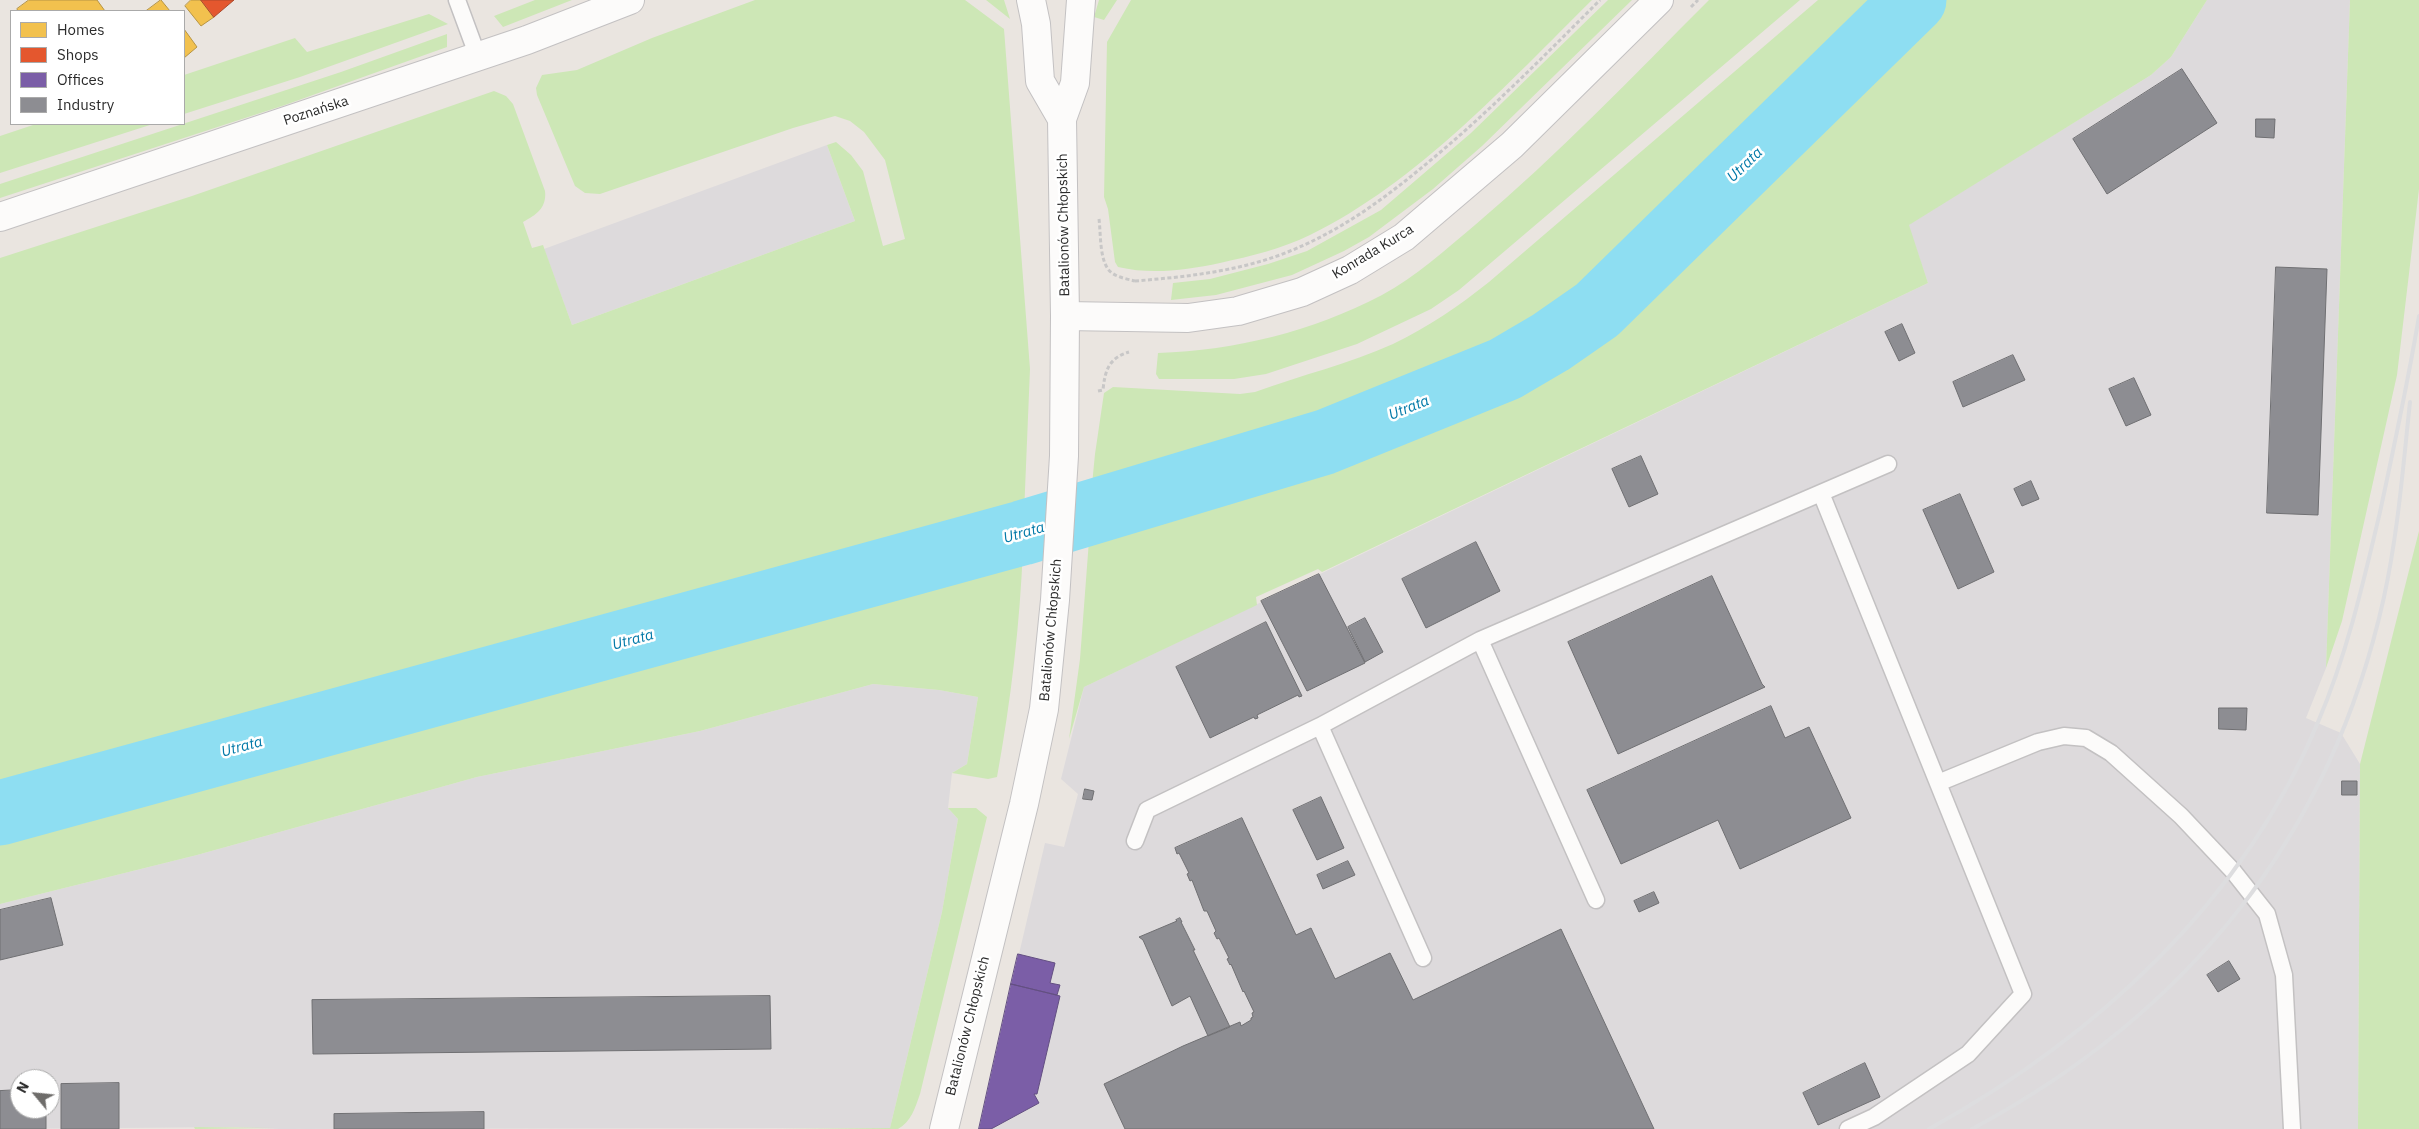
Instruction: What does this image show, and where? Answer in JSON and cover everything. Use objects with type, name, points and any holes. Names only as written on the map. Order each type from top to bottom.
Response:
[{"type":"street","name":"Poznańska","points":[[0,217],[478,57],[630,0]]},
{"type":"street","name":"Batalionów Chłopskich","points":[[1031,0],[1036,24],[1040,81],[1062,119]]},
{"type":"street","name":"Batalionów Chłopskich","points":[[944,1129],[1024,804],[1044,709],[1055,600],[1064,456],[1065,316],[1062,119],[1075,83],[1081,0]]},
{"type":"street","name":"Konrada Kurca","points":[[1065,316],[1188,318],[1238,311],[1302,292],[1350,270],[1404,237],[1512,145],[1659,0]]},
{"type":"lane","points":[[457,0],[478,57]]},
{"type":"lane","points":[[1134,841],[1147,810],[1320,726],[1480,640],[1888,464]]},
{"type":"lane","points":[[1821,493],[2023,994],[1968,1054],[1874,1117],[1848,1129]]},
{"type":"lane","points":[[1480,640],[1596,900]]},
{"type":"lane","points":[[1320,726],[1423,958]]},
{"type":"lane","points":[[1938,783],[2038,742],[2064,736],[2086,738],[2111,753],[2180,816],[2233,871],[2267,914],[2284,974],[2292,1129]]},
{"type":"path","points":[[1098,216],[1108,269],[1116,275],[1135,281],[1192,276],[1279,255],[1364,214],[1395,191],[1515,85],[1600,0]]},
{"type":"path","points":[[1135,281],[1142,287]]},
{"type":"path","points":[[1090,392],[1103,390],[1105,371],[1111,362],[1119,355],[1136,351]]},
{"type":"shaded area","points":[[2207,0],[2350,0],[2326,668],[2306,718],[2341,733],[2360,764],[2358,1129],[978,1129],[1045,843],[1064,847],[1078,794],[1061,779],[1084,687],[1928,283],[1908,225],[2151,75],[2171,57]]},
{"type":"shaded area","points":[[827,145],[855,221],[572,325],[544,249]]},
{"type":"shaded area","points":[[873,684],[939,690],[978,697],[967,764],[952,773],[948,808],[958,819],[942,912],[890,1128],[279,1129],[232,1127],[0,1129],[0,904],[197,855],[477,777],[700,731]]},
{"type":"green space","points":[[535,0],[572,0],[503,27],[494,16]]},
{"type":"green space","points":[[755,0],[965,0],[1004,29],[1030,369],[1024,514],[683,614],[0,806],[0,258],[192,196],[494,91],[506,96],[513,104],[545,191],[544,202],[540,210],[523,222],[532,248],[543,245],[572,325],[855,221],[827,145],[836,142],[851,155],[863,171],[883,246],[905,239],[885,160],[864,132],[850,121],[835,116],[793,128],[600,194],[585,193],[575,186],[537,95],[536,88],[542,75],[577,70],[652,38]]},
{"type":"green space","points":[[986,0],[1004,0],[1010,19]]},
{"type":"green space","points":[[1099,0],[1117,0],[1104,20],[1094,17]]},
{"type":"green space","points":[[1131,0],[1592,0],[1460,129],[1387,188],[1349,213],[1310,235],[1266,252],[1207,266],[1144,271],[1118,267],[1115,262],[1108,209],[1104,197],[1107,42]]},
{"type":"green space","points":[[1608,0],[1632,0],[1482,146],[1433,189],[1369,237],[1292,275],[1216,295],[1171,300],[1173,283],[1210,279],[1268,264],[1307,251],[1381,210],[1471,133]]},
{"type":"green space","points":[[1709,0],[1800,0],[1459,290],[1431,309],[1357,344],[1266,374],[1234,379],[1159,379],[1156,374],[1158,353],[1216,348],[1273,337],[1301,329],[1355,308],[1407,280],[1475,225],[1536,171],[1595,115]]},
{"type":"green space","points":[[1818,0],[1892,0],[1603,285],[1548,328],[1477,366],[1317,429],[1114,493],[1112,483],[1106,483],[1108,492],[1091,495],[1104,393],[1113,387],[1240,394],[1255,392],[1359,358],[1419,331],[1455,308],[1489,282]]},
{"type":"green space","points":[[1933,0],[2207,0],[2171,57],[2151,75],[1909,225],[1928,283],[1322,572],[1318,569],[1256,597],[1257,605],[1084,687],[1069,739],[1080,659],[1090,527],[1365,445],[1492,392],[1540,365],[1595,328],[1659,274]]},
{"type":"green space","points":[[2350,0],[2419,0],[2419,189],[2397,375],[2342,621],[2326,668]]},
{"type":"green space","points":[[429,14],[448,24],[300,77],[185,114],[185,75],[295,38],[307,52]]},
{"type":"green space","points":[[447,34],[447,47],[285,105],[0,198],[0,184],[180,125],[185,125],[185,123],[341,72]]},
{"type":"green space","points":[[33,125],[150,125],[0,173],[0,136]]},
{"type":"green space","points":[[2419,531],[2419,1129],[2358,1129],[2360,764]]},
{"type":"green space","points":[[1023,547],[1020,605],[1014,662],[997,777],[988,779],[952,773],[967,764],[978,697],[939,690],[873,684],[700,731],[477,777],[197,855],[0,904],[0,832]]},
{"type":"green space","points":[[948,808],[976,808],[987,817],[920,1094],[912,1114],[906,1123],[898,1129],[780,1129],[890,1128],[942,912],[958,819]]},
{"type":"green space","points":[[194,1127],[275,1128],[195,1129]]},
{"type":"building: Homes","points":[[29,0],[97,0],[104,10],[18,10]]},
{"type":"building: Homes","points":[[161,0],[169,10],[147,10]]},
{"type":"building: Homes","points":[[191,0],[201,0],[214,17],[201,26],[185,6]]},
{"type":"building: Homes","points":[[185,30],[197,47],[185,57]]},
{"type":"building: Shops","points":[[201,0],[234,0],[214,17]]},
{"type":"building: Offices","points":[[1018,954],[1055,963],[1050,983],[1060,985],[1057,995],[1011,984]]},
{"type":"building: Offices","points":[[1011,984],[1060,996],[1037,1094],[1034,1094],[1039,1103],[991,1129],[979,1129]]},
{"type":"building: Industry","points":[[2182,69],[2217,123],[2107,194],[2073,139]]},
{"type":"building: Industry","points":[[2256,119],[2275,119],[2274,138],[2256,137]]},
{"type":"building: Industry","points":[[2276,267],[2327,269],[2318,515],[2267,513]]},
{"type":"building: Industry","points":[[1902,324],[1915,353],[1899,361],[1885,332]]},
{"type":"building: Industry","points":[[2013,355],[2025,380],[1963,407],[1953,382]]},
{"type":"building: Industry","points":[[2134,378],[2151,415],[2126,426],[2109,389]]},
{"type":"building: Industry","points":[[1641,456],[1658,494],[1629,507],[1612,469]]},
{"type":"building: Industry","points":[[2031,481],[2039,499],[2022,506],[2014,489]]},
{"type":"building: Industry","points":[[1960,494],[1994,572],[1958,589],[1923,510]]},
{"type":"building: Industry","points":[[1476,542],[1500,591],[1426,628],[1402,579]]},
{"type":"building: Industry","points":[[1319,574],[1365,663],[1307,691],[1261,601]]},
{"type":"building: Industry","points":[[1712,576],[1765,687],[1618,754],[1568,642]]},
{"type":"building: Industry","points":[[1365,618],[1383,652],[1365,662],[1348,627]]},
{"type":"building: Industry","points":[[1266,622],[1302,696],[1299,697],[1298,695],[1257,715],[1258,718],[1255,719],[1254,717],[1210,738],[1176,667]]},
{"type":"building: Industry","points":[[1771,706],[1785,738],[1809,727],[1851,818],[1740,869],[1718,820],[1621,864],[1587,790]]},
{"type":"building: Industry","points":[[2219,708],[2247,708],[2246,730],[2219,729]]},
{"type":"building: Industry","points":[[2342,781],[2357,781],[2357,795],[2342,795]]},
{"type":"building: Industry","points":[[1085,789],[1094,791],[1092,800],[1083,799]]},
{"type":"building: Industry","points":[[1321,797],[1344,848],[1317,860],[1293,810]]},
{"type":"building: Industry","points":[[1242,818],[1296,935],[1311,928],[1335,979],[1390,953],[1413,1000],[1561,929],[1654,1129],[1125,1129],[1104,1084],[1183,1046],[1240,1022],[1241,1026],[1253,1017],[1252,1013],[1254,1012],[1227,959],[1229,958],[1219,938],[1217,939],[1214,933],[1216,931],[1207,911],[1204,911],[1192,880],[1190,881],[1187,874],[1189,873],[1175,848]]},
{"type":"building: Industry","points":[[1348,861],[1355,875],[1323,889],[1317,875]]},
{"type":"building: Industry","points":[[1654,892],[1659,903],[1639,912],[1634,901]]},
{"type":"building: Industry","points":[[51,898],[63,945],[0,960],[0,910]]},
{"type":"building: Industry","points":[[1180,918],[1195,950],[1193,950],[1230,1027],[1208,1036],[1190,996],[1172,1006],[1143,940],[1139,937]]},
{"type":"building: Industry","points":[[2229,961],[2240,979],[2218,992],[2207,975]]},
{"type":"building: Industry","points":[[770,996],[771,1049],[313,1054],[312,1000]]},
{"type":"building: Industry","points":[[1865,1063],[1880,1097],[1818,1125],[1803,1093]]},
{"type":"building: Industry","points":[[119,1083],[119,1129],[61,1129],[61,1084]]},
{"type":"building: Industry","points":[[10,1090],[10,1119],[46,1119],[46,1129],[0,1129],[0,1091]]},
{"type":"building: Industry","points":[[484,1112],[484,1129],[334,1129],[334,1114]]},
{"type":"waterway","name":"Utrata","points":[[0,813],[1022,533],[1325,442],[1505,369],[1551,342],[1597,310],[1914,0]]},
{"type":"railway","points":[[1929,1129],[1991,1092],[2050,1052],[2106,1007],[2158,958],[2206,905],[2249,848],[2287,787],[2318,722],[2338,671],[2354,618],[2380,512],[2406,390],[2419,316]]},
{"type":"railway","points":[[1972,1129],[2049,1083],[2120,1031],[2183,973],[2239,910],[2287,840],[2328,765],[2360,684],[2389,573],[2400,500],[2410,402]]}]
